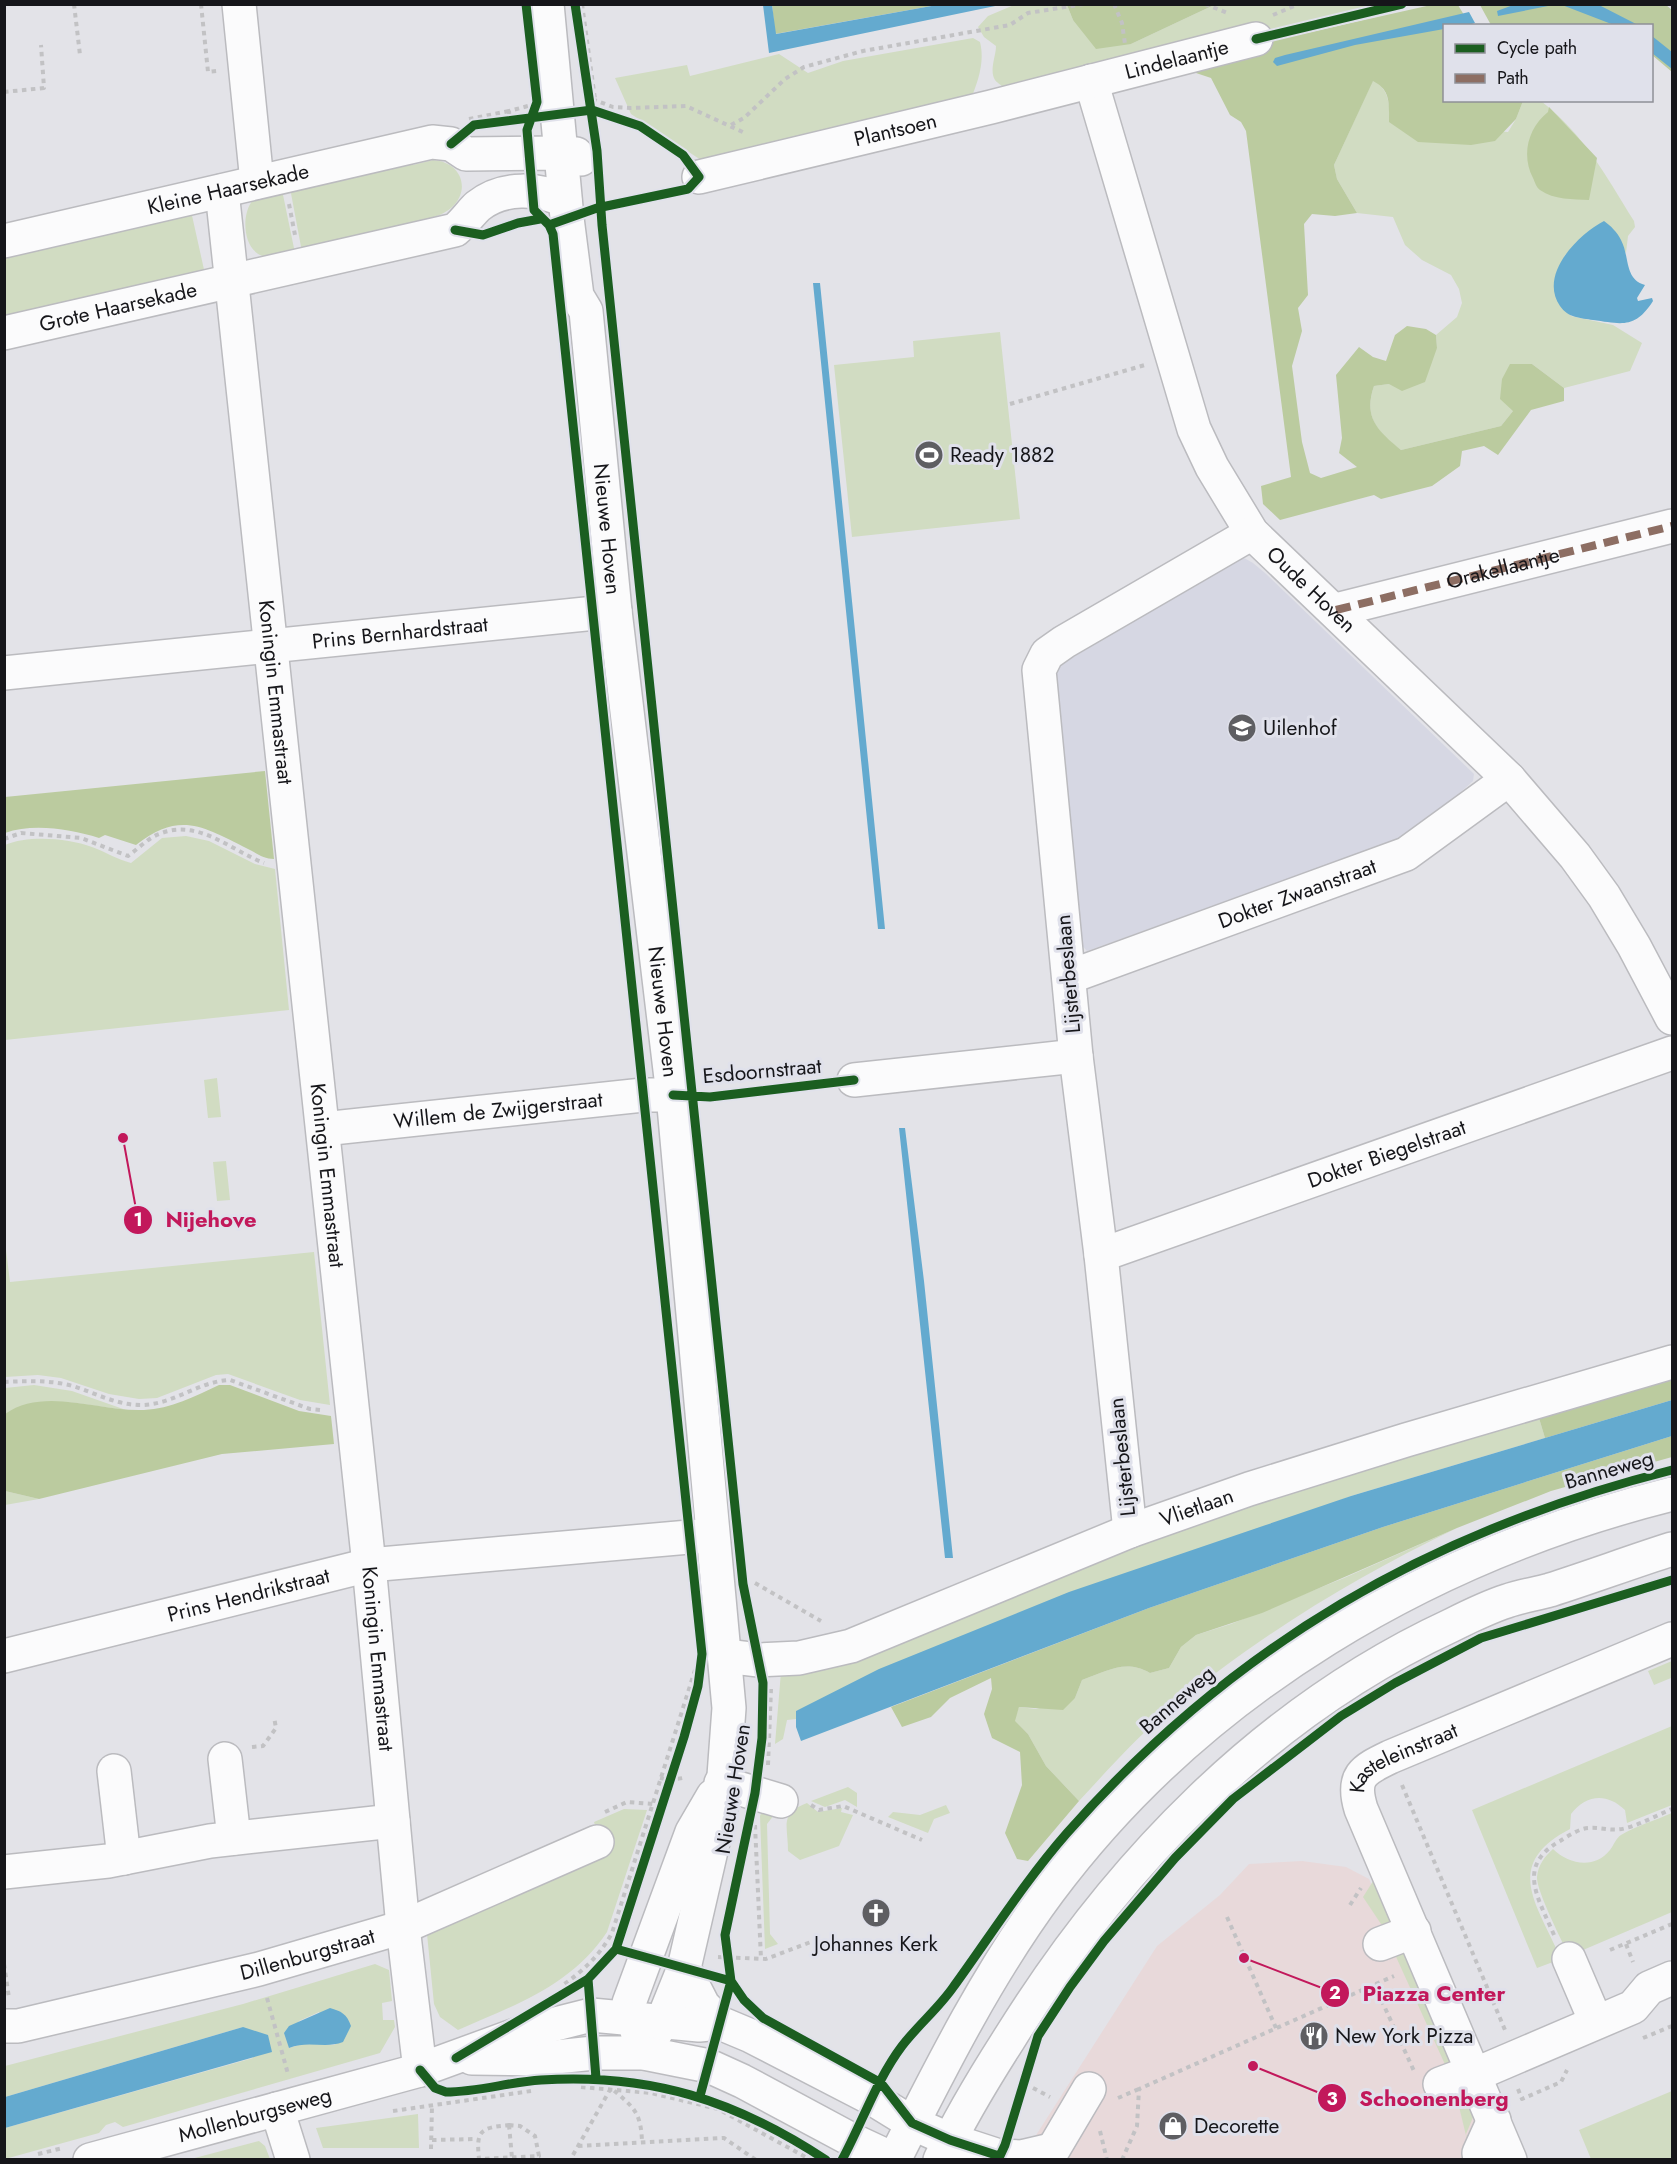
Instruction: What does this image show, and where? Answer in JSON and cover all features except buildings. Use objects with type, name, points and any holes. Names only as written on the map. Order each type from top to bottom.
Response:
[{"type":"street","points":[[239,4],[270,179]]},
{"type":"street","name":"Nieuwe Hoven","points":[[547,4],[565,201],[577,296],[586,311],[615,611],[673,1095],[712,1535],[713,1655],[729,1707],[727,1746],[721,1783],[722,1803],[684,1968],[663,2020],[644,2053]]},
{"type":"street","name":"Lindelaantje","points":[[1091,81],[1256,39]]},
{"type":"street","name":"Plantsoen","points":[[699,177],[1091,81]]},
{"type":"street","name":"Oude Hoven","points":[[1091,81],[1194,429],[1212,467],[1252,533],[1336,610],[1509,779],[1575,856],[1604,896],[1672,1018]]},
{"type":"street","name":"Kleine Haarsekade","points":[[4,241],[432,142],[468,171],[561,153]]},
{"type":"street","name":"Nieuwe Hoven","points":[[561,153],[576,154],[583,160],[587,183],[591,300],[586,311]]},
{"type":"street","name":"Grote Haarsekade","points":[[468,171],[505,193],[532,190],[550,193],[565,201]]},
{"type":"street","name":"Grote Haarsekade","points":[[4,333],[455,230],[469,218],[468,171]]},
{"type":"street","points":[[222,191],[233,281]]},
{"type":"street","name":"Koningin Emmastraat","points":[[233,281],[420,2070]]},
{"type":"street","name":"Orakellaantje","points":[[1336,610],[1672,526]]},
{"type":"street","name":"Lijsterbeslaan","points":[[1130,1531],[1101,1255],[1076,1056],[1039,670],[1047,654],[1058,645],[1252,533]]},
{"type":"street","name":"Prins Bernhardstraat","points":[[4,673],[615,611]]},
{"type":"street","name":"Dokter Zwaanstraat","points":[[1069,977],[1406,854],[1509,779]]},
{"type":"street","name":"Dokter Biegelstraat","points":[[1101,1255],[1672,1053]]},
{"type":"street","points":[[854,1080],[1076,1056]]},
{"type":"street","name":"Willem de Zwijgerstraat","points":[[323,1129],[643,1095],[673,1095]]},
{"type":"street","name":"Vlietlaan","points":[[713,1655],[759,1660],[814,1656],[851,1646],[1130,1531],[1250,1489],[1395,1443],[1672,1362]]},
{"type":"street","name":"Banneweg","points":[[894,2159],[973,2010],[1049,1892],[1141,1785],[1192,1736],[1261,1682],[1345,1627],[1456,1567],[1549,1529],[1672,1494]]},
{"type":"street","name":"Prins Hendrikstraat","points":[[4,1656],[369,1565],[712,1535]]},
{"type":"street","points":[[945,2150],[979,2087],[1048,1976],[1131,1871],[1176,1821],[1226,1774],[1291,1722],[1361,1675],[1449,1626],[1505,1601],[1548,1590],[1672,1549]]},
{"type":"street","name":"Kasteleinstraat","points":[[1510,2160],[1358,1797],[1358,1781],[1362,1773],[1390,1757],[1672,1639]]},
{"type":"street","points":[[225,1759],[234,1839]]},
{"type":"street","points":[[114,1771],[124,1858]]},
{"type":"street","points":[[721,1783],[781,1799]]},
{"type":"street","name":"Nieuwe Hoven","points":[[644,2053],[631,2017],[629,2003],[692,1832],[721,1783]]},
{"type":"street","points":[[4,1872],[124,1858],[234,1839],[393,1821]]},
{"type":"street","name":"Dillenburgstraat","points":[[4,2026],[34,2022],[259,1969],[404,1927],[597,1842]]},
{"type":"street","points":[[1380,1944],[1414,1930]]},
{"type":"street","points":[[1569,1959],[1596,2022]]},
{"type":"street","name":"Mollenburgseweg","points":[[684,1968],[695,1992],[720,2023]]},
{"type":"street","points":[[1427,2079],[1474,2075],[1633,2007],[1649,1988],[1672,1978]]},
{"type":"street","name":"Mollenburgseweg","points":[[90,2160],[420,2070],[524,2032],[566,2003],[591,2014],[699,2025],[720,2023],[751,2036],[873,2099],[912,2123],[945,2150],[1013,2157],[1049,2155]]},
{"type":"street","name":"Mollenburgseweg","points":[[456,2058],[537,2059],[594,2053],[644,2053],[709,2066],[894,2159]]},
{"type":"street","points":[[1049,2155],[1089,2089]]},
{"type":"street","points":[[277,2109],[293,2160]]},
{"type":"street","points":[[1480,2160],[1479,2154],[1494,2120]]},
{"type":"path","points":[[74,4],[80,55]]},
{"type":"path","points":[[575,4],[592,98]]},
{"type":"path","points":[[582,4],[592,110],[627,120]]},
{"type":"path","points":[[730,125],[744,118],[785,79],[804,67],[862,51],[1010,25],[1028,13],[1084,4]]},
{"type":"path","points":[[1114,4],[1122,23],[1130,71]]},
{"type":"path","points":[[4,92],[44,88],[41,45]]},
{"type":"path","points":[[592,98],[613,106],[630,108],[686,106],[730,125],[769,146],[778,159]]},
{"type":"path","points":[[468,171],[474,125],[532,116],[537,101]]},
{"type":"path","points":[[270,179],[302,265]]},
{"type":"path","points":[[1010,404],[1172,358]]},
{"type":"path","points":[[4,839],[21,833],[81,838],[128,856],[158,834],[176,830],[194,831],[209,835],[262,862],[274,864],[295,861]]},
{"type":"path","points":[[4,1382],[55,1382],[109,1401],[143,1405],[179,1396],[217,1380],[230,1380],[310,1409],[352,1408]]},
{"type":"path","points":[[755,1583],[824,1623]]},
{"type":"path","points":[[566,2003],[563,1985],[603,1948],[612,1933],[698,1686],[713,1655]]},
{"type":"path","points":[[225,1759],[234,1749],[263,1746],[276,1728],[274,1717]]},
{"type":"path","points":[[1390,1757],[1516,2056]]},
{"type":"path","points":[[665,1779],[683,1778]]},
{"type":"path","points":[[566,2003],[616,1949],[665,1779]]},
{"type":"path","points":[[781,1799],[819,1810],[843,1806],[921,1840]]},
{"type":"path","points":[[1569,1959],[1564,1957],[1533,1883],[1533,1870],[1538,1858],[1550,1846],[1589,1828],[1609,1831],[1626,1828],[1672,1809]]},
{"type":"path","points":[[1227,1917],[1276,2028]]},
{"type":"path","points":[[1610,1950],[1672,1924]]},
{"type":"path","points":[[726,1947],[729,1970]]},
{"type":"path","points":[[1122,2160],[1137,2126],[1139,2089],[1394,1976]]},
{"type":"path","points":[[1374,1984],[1427,2079]]},
{"type":"path","points":[[273,2024],[281,2052]]},
{"type":"path","points":[[420,2070],[435,2088],[446,2092],[539,2080]]},
{"type":"path","points":[[1021,2090],[1024,2079]]},
{"type":"path","points":[[572,2087],[578,2083],[633,2081],[700,2096],[752,2116],[816,2158]]},
{"type":"path","points":[[578,2083],[651,2093],[718,2109],[816,2158]]},
{"type":"path","points":[[611,2088],[635,2109],[641,2119],[642,2142]]},
{"type":"path","points":[[573,2155],[611,2088]]},
{"type":"path","points":[[387,2112],[542,2090]]},
{"type":"path","points":[[431,2149],[432,2105]]},
{"type":"path","points":[[508,2125],[512,2158]]},
{"type":"path","points":[[508,2125],[528,2130],[538,2140],[539,2156],[479,2159],[477,2139],[484,2130],[508,2125]]},
{"type":"path","points":[[578,2146],[724,2138],[756,2160]]},
{"type":"path","points":[[432,2140],[477,2139]]},
{"type":"shaded area","name":"Uilenhof","points":[[1244,558],[1265,573],[1474,774],[1473,781],[1443,808],[1401,838],[1388,844],[1087,951],[1080,943],[1055,668],[1236,560]]},
{"type":"shaded area","points":[[1302,1861],[1346,1867],[1369,1879],[1495,2160],[1024,2160],[1031,2143],[1157,1946],[1220,1895],[1249,1864]]},
{"type":"green space","points":[[772,4],[937,5],[775,34]]},
{"type":"green space","points":[[1014,5],[1067,5],[1073,20],[1131,44],[1214,5],[1387,5],[1005,91],[993,76],[996,46],[984,37],[978,27],[988,16]]},
{"type":"green space","points":[[1067,5],[1214,5],[1131,44],[1096,49],[1073,20]]},
{"type":"green space","points":[[1431,5],[1458,5],[1469,24],[1443,24],[1443,102],[1523,102],[1516,119],[1495,141],[1471,145],[1418,142],[1389,122],[1388,98],[1383,89],[1373,81],[1334,165],[1337,179],[1357,213],[1335,216],[1312,214],[1304,224],[1308,295],[1298,308],[1302,331],[1292,366],[1302,442],[1310,473],[1321,478],[1357,467],[1339,453],[1342,438],[1336,375],[1359,347],[1373,357],[1386,361],[1395,335],[1407,326],[1426,329],[1436,335],[1437,348],[1425,382],[1402,391],[1389,384],[1374,386],[1370,407],[1379,430],[1401,450],[1501,426],[1513,411],[1500,399],[1502,379],[1510,364],[1532,364],[1564,388],[1564,401],[1531,410],[1498,455],[1484,446],[1462,451],[1460,466],[1432,486],[1381,499],[1374,495],[1280,520],[1263,504],[1261,486],[1291,477],[1246,131],[1241,122],[1230,115],[1211,78],[1169,64]]},
{"type":"green space","points":[[1480,5],[1666,5],[1672,10],[1672,72],[1653,56],[1653,24],[1490,24]]},
{"type":"green space","points":[[973,38],[980,42],[982,57],[971,99],[704,162],[631,114],[615,78],[687,65],[690,76],[779,54],[808,73],[843,61]]},
{"type":"green space","points":[[1373,80],[1386,93],[1390,122],[1508,132],[1523,102],[1542,102],[1582,142],[1634,221],[1635,227],[1628,236],[1626,253],[1612,228],[1565,255],[1555,279],[1571,316],[1613,325],[1642,343],[1630,371],[1564,388],[1532,364],[1513,411],[1501,426],[1401,450],[1379,430],[1372,416],[1370,407],[1374,386],[1389,384],[1437,348],[1436,335],[1457,317],[1462,303],[1459,289],[1451,275],[1422,260],[1405,245],[1393,217],[1357,213],[1337,179],[1334,165]]},
{"type":"green space","points":[[1549,107],[1597,158],[1589,200],[1551,196],[1540,190],[1535,183],[1527,160],[1528,142]]},
{"type":"green space","points":[[433,160],[446,163],[455,169],[462,186],[460,196],[454,205],[444,213],[430,218],[431,223],[302,252],[290,188],[411,161],[413,165]]},
{"type":"green space","points":[[282,190],[295,253],[266,257],[252,249],[248,241],[246,215],[253,200]]},
{"type":"green space","points":[[191,211],[205,274],[5,321],[4,252]]},
{"type":"green space","name":"Ready 1882","points":[[1000,332],[1020,519],[852,537],[834,365],[914,357],[913,341]]},
{"type":"green space","points":[[265,771],[274,859],[260,855],[217,834],[191,826],[179,825],[166,828],[136,845],[105,835],[99,838],[52,828],[27,828],[5,833],[5,797]]},
{"type":"green space","points":[[186,836],[209,841],[255,864],[275,869],[289,1010],[5,1040],[5,845],[36,839],[60,840],[92,847],[131,863],[162,838]]},
{"type":"green space","points":[[217,1078],[221,1117],[208,1118],[204,1080]]},
{"type":"green space","points":[[226,1161],[230,1200],[217,1201],[213,1162]]},
{"type":"green space","points":[[4,1234],[10,1282],[314,1252],[330,1405],[300,1400],[228,1374],[216,1375],[157,1398],[139,1399],[109,1394],[61,1378],[38,1375],[5,1377]]},
{"type":"green space","points":[[1672,1379],[1672,1400],[1545,1438],[1539,1418]]},
{"type":"green space","points":[[34,1385],[72,1391],[126,1410],[69,1402],[5,1414],[5,1388]]},
{"type":"green space","points":[[219,1385],[230,1385],[299,1411],[331,1416],[334,1444],[222,1454],[39,1499],[5,1491],[5,1414],[20,1406],[55,1401],[127,1410],[154,1409],[183,1401]]},
{"type":"green space","points":[[1539,1418],[1545,1438],[1351,1496],[796,1711],[796,1719],[787,1720],[783,1739],[775,1744],[781,1672],[1178,1530],[1342,1476]]},
{"type":"green space","points":[[1672,1436],[1672,1457],[1551,1491],[1457,1528],[1262,1613],[1196,1635],[1181,1647],[1169,1668],[1150,1673],[1132,1667],[1116,1668],[1082,1680],[1075,1698],[1063,1710],[1019,1707],[1015,1721],[1028,1734],[1046,1766],[1079,1801],[1028,1861],[1017,1859],[1005,1833],[1022,1785],[1020,1752],[992,1738],[984,1714],[992,1689],[991,1678],[950,1698],[931,1717],[902,1727],[891,1707],[1149,1608],[1383,1527]]},
{"type":"green space","points":[[5,1491],[39,1499],[5,1505]]},
{"type":"green space","points":[[1457,1528],[1342,1589],[1233,1660],[1154,1724],[1079,1801],[1046,1766],[1028,1734],[1014,1721],[1019,1707],[1036,1709],[1075,1698],[1082,1680],[1108,1670],[1132,1667],[1150,1673],[1169,1668],[1181,1647],[1196,1635],[1231,1624],[1344,1578]]},
{"type":"green space","points":[[1672,1661],[1672,1681],[1671,1678],[1654,1685],[1648,1671]]},
{"type":"green space","points":[[1672,1726],[1672,1805],[1627,1823],[1625,1810],[1618,1804],[1604,1798],[1590,1800],[1571,1814],[1570,1829],[1549,1843],[1536,1857],[1531,1872],[1531,1887],[1543,1921],[1561,1959],[1537,1968],[1472,1810]]},
{"type":"green space","points":[[848,1787],[857,1793],[857,1807],[845,1800],[825,1807],[811,1801]]},
{"type":"green space","points":[[765,1803],[774,1815],[767,1824],[770,1934],[778,1944],[765,1949],[760,1816]]},
{"type":"green space","points":[[807,1803],[818,1812],[842,1808],[841,1812],[853,1815],[839,1846],[800,1860],[788,1851],[787,1821],[792,1811]]},
{"type":"green space","points":[[946,1805],[950,1813],[934,1819],[928,1833],[888,1817],[893,1812],[920,1815]]},
{"type":"green space","points":[[624,1809],[647,1810],[607,1932],[593,1951],[559,1980],[500,2012],[458,2030],[440,2017],[434,2004],[427,1934],[603,1851],[594,1822]]},
{"type":"green space","points":[[1672,1813],[1672,1912],[1569,1956],[1538,1884],[1540,1865],[1545,1858],[1553,1849],[1567,1859],[1582,1863],[1597,1860],[1610,1850],[1621,1835]]},
{"type":"green space","points":[[1375,1878],[1400,1926],[1381,1924],[1363,1897]]},
{"type":"green space","points":[[1406,1942],[1459,2067],[1448,2071],[1392,1948]]},
{"type":"green space","points":[[375,1964],[389,1970],[392,2001],[382,2003],[383,2020],[394,2020],[395,2027],[380,2053],[123,2127],[115,2122],[106,2125],[99,2133],[5,2159],[5,2128],[253,2058],[243,2027],[5,2097],[5,2066],[243,2004]],"holes":[[[319,2012],[335,2045],[308,2042],[289,2048],[299,2021]]]},
{"type":"green space","points":[[1465,2082],[1474,2115],[1466,2134],[1470,2152],[1454,2086]]},
{"type":"green space","points":[[1672,2091],[1672,2159],[1591,2159],[1579,2130]]},
{"type":"green space","points":[[418,2114],[419,2148],[323,2148],[316,2128]]},
{"type":"green space","points":[[259,2141],[265,2146],[270,2159],[191,2159]]},
{"type":"water","points":[[1516,4],[1553,5],[1498,16],[1497,11]]},
{"type":"water","points":[[763,5],[772,5],[776,34],[937,5],[1000,5],[769,53]]},
{"type":"water","points":[[1562,5],[1599,5],[1636,24],[1611,24]]},
{"type":"water","points":[[1469,12],[1475,23],[1443,24],[1443,29],[1355,45],[1277,66],[1273,62],[1275,58]]},
{"type":"water","points":[[1653,37],[1672,52],[1672,69],[1653,54]]},
{"type":"water","points":[[1604,221],[1618,234],[1624,247],[1628,267],[1634,278],[1645,285],[1637,298],[1638,301],[1652,298],[1653,301],[1640,316],[1627,322],[1612,323],[1571,315],[1563,310],[1555,294],[1554,281],[1564,256],[1583,235]]},
{"type":"water","points":[[813,283],[820,283],[885,929],[878,929]]},
{"type":"water","points":[[899,1128],[905,1128],[924,1281],[953,1558],[945,1558]]},
{"type":"water","points":[[1672,1400],[1672,1436],[1383,1527],[1149,1608],[801,1741],[796,1727],[796,1711],[879,1669],[1069,1592],[1351,1496]]},
{"type":"water","points":[[330,2008],[343,2014],[351,2026],[343,2042],[289,2048],[284,2033],[289,2026]]},
{"type":"water","points":[[243,2027],[268,2035],[272,2052],[5,2128],[5,2097]]},
{"type":"marked path","points":[[1336,610],[1672,526]]},
{"type":"cycle path","points":[[526,4],[537,102],[527,130],[534,210],[549,225],[553,234],[702,1654],[698,1686],[684,1737],[616,1949],[588,1979],[596,2078]]},
{"type":"cycle path","points":[[575,4],[597,151],[602,225],[743,1584],[763,1683],[762,1738],[755,1793],[725,1935],[731,1981],[700,2096]]},
{"type":"cycle path","points":[[1256,39],[1402,4]]},
{"type":"cycle path","points":[[451,144],[474,125],[592,110],[640,126],[683,155],[699,177],[688,189],[597,208],[549,225]]},
{"type":"cycle path","points":[[455,230],[483,235],[518,223],[540,219]]},
{"type":"cycle path","name":"Esdoornstraat","points":[[673,1095],[710,1097],[854,1080]]},
{"type":"cycle path","points":[[842,2160],[893,2059],[908,2038],[948,1994],[1037,1870],[1067,1833],[1131,1766],[1198,1706],[1268,1652],[1341,1604],[1418,1562],[1499,1526],[1583,1495],[1672,1470]]},
{"type":"cycle path","points":[[998,2160],[1005,2145],[1038,2036],[1104,1941],[1175,1858],[1233,1799],[1341,1716],[1395,1683],[1481,1638],[1672,1580]]},
{"type":"cycle path","points":[[616,1949],[731,1981],[744,2000],[763,2018],[881,2083],[912,2123],[950,2140],[999,2156]]},
{"type":"cycle path","points":[[456,2058],[588,1979]]},
{"type":"cycle path","points":[[420,2070],[435,2088],[446,2092],[541,2080],[581,2079],[655,2086],[725,2106],[792,2139],[826,2160]]},
{"type":"place","name":"Ready 1882","points":[[929,455]]},
{"type":"place","name":"Uilenhof","points":[[1242,728]]},
{"type":"place","name":"Nijehove","points":[[123,1138]]},
{"type":"place","name":"Johannes Kerk","points":[[876,1913]]},
{"type":"place","name":"Piazza Center","points":[[1244,1958]]},
{"type":"place","name":"New York Pizza","points":[[1314,2036]]},
{"type":"place","name":"Schoonenberg","points":[[1253,2066]]},
{"type":"place","name":"Decorette","points":[[1173,2126]]}]
